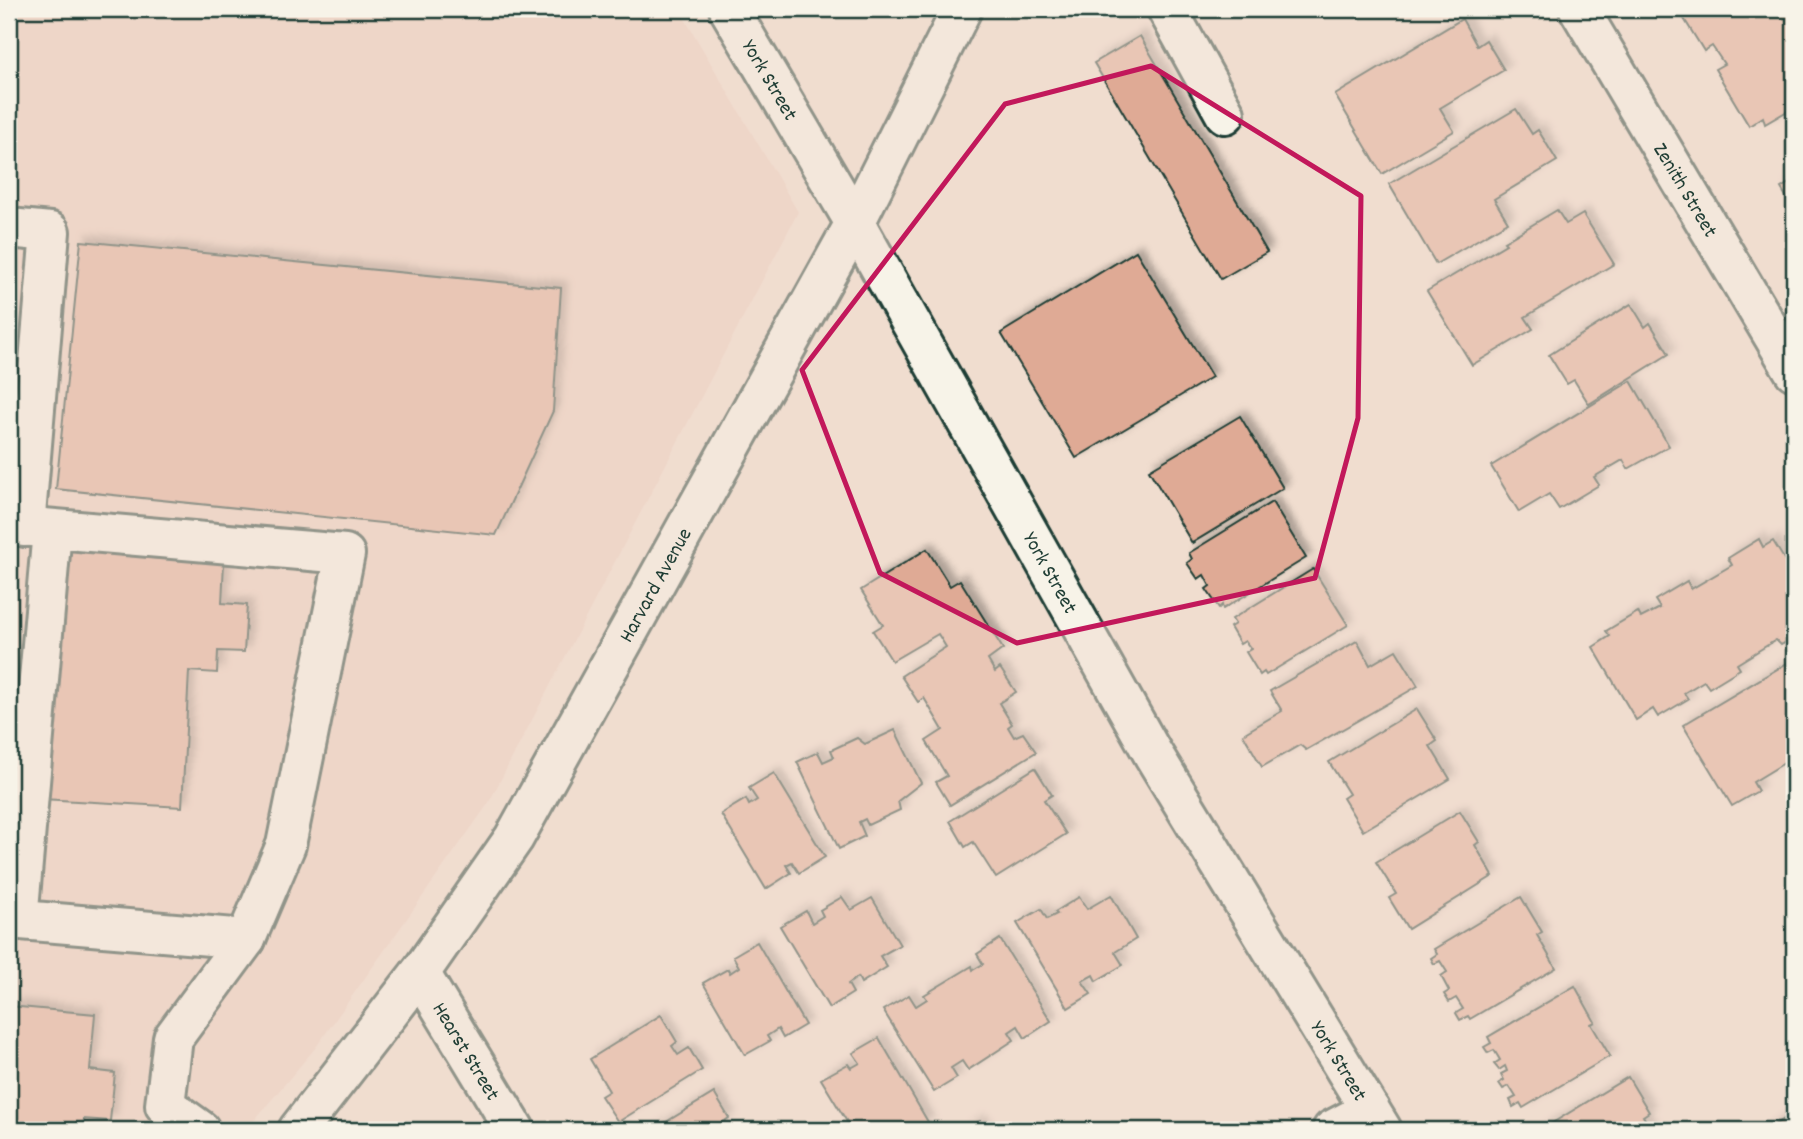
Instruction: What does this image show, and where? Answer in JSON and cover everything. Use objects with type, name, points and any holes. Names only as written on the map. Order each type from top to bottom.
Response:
[{"type":"street","name":"York Street","points":[[729,9],[855,223],[1153,754],[1376,1120]]},
{"type":"street","name":"Harvard Avenue","points":[[298,1130],[419,973],[514,838],[855,223],[962,9]]},
{"type":"street","points":[[1167,9],[1225,114]]},
{"type":"street","name":"Zenith Street","points":[[1579,9],[1794,372]]},
{"type":"street","points":[[9,228],[50,232],[29,527],[13,919],[246,939]]},
{"type":"street","points":[[29,527],[345,555],[286,845],[246,939],[173,1038],[165,1105],[200,1130]]},
{"type":"street","name":"Hearst Street","points":[[419,973],[515,1130]]},
{"type":"street","points":[[1332,1130],[1376,1120]]},
{"type":"highlighted area","points":[[1151,66],[1361,196],[1358,418],[1315,578],[1017,643],[880,573],[802,370],[1005,104]]},
{"type":"shaded area","points":[[9,9],[679,9],[798,212],[488,804],[316,1047],[246,1130],[9,1130]]},
{"type":"building","points":[[1678,9],[1794,9],[1794,99],[1791,101],[1794,107],[1765,124],[1763,117],[1749,126],[1715,69],[1724,64],[1712,46],[1704,51]]},
{"type":"building","points":[[1462,19],[1477,46],[1486,40],[1504,70],[1440,108],[1454,131],[1382,174],[1335,95]]},
{"type":"building","points":[[1140,36],[1267,252],[1221,279],[1094,63]]},
{"type":"building","points":[[1516,109],[1532,134],[1538,130],[1557,161],[1494,199],[1508,222],[1436,264],[1389,184]]},
{"type":"building","points":[[1794,180],[1794,210],[1781,188]]},
{"type":"building","points":[[1557,210],[1566,224],[1583,214],[1614,264],[1525,317],[1533,329],[1472,365],[1427,291]]},
{"type":"building","points":[[81,241],[561,288],[553,411],[496,535],[56,489]]},
{"type":"building","points":[[1136,251],[1212,377],[1076,458],[1001,333]]},
{"type":"building","points":[[1631,304],[1645,327],[1650,323],[1669,354],[1589,404],[1574,380],[1567,384],[1549,355]]},
{"type":"building","points":[[1631,381],[1669,446],[1628,469],[1623,460],[1594,477],[1599,485],[1559,509],[1549,494],[1519,512],[1491,466]]},
{"type":"building","points":[[1240,416],[1283,488],[1192,543],[1149,470]]},
{"type":"building","points":[[1272,502],[1306,558],[1223,609],[1222,605],[1219,608],[1206,589],[1210,586],[1204,575],[1198,579],[1187,563],[1192,559],[1189,553]]},
{"type":"building","points":[[55,533],[153,539],[152,558],[224,562],[222,603],[247,605],[244,652],[218,651],[217,673],[189,671],[182,807],[42,799]]},
{"type":"building","points":[[1759,539],[1763,547],[1773,541],[1794,575],[1794,638],[1781,645],[1776,640],[1737,664],[1740,669],[1709,688],[1704,681],[1684,693],[1688,699],[1658,717],[1653,709],[1636,720],[1593,647],[1610,636],[1606,631],[1638,612],[1641,618],[1660,608],[1655,600],[1687,581],[1691,589],[1732,565],[1728,558]]},
{"type":"building","points":[[927,549],[950,586],[960,580],[1003,649],[988,660],[995,672],[1000,668],[1016,692],[999,703],[1012,724],[1008,727],[1014,737],[1023,733],[1036,752],[950,805],[936,782],[947,776],[926,741],[943,730],[924,698],[918,702],[901,676],[946,647],[938,634],[892,661],[873,631],[883,625],[861,590]]},
{"type":"building","points":[[1313,569],[1348,625],[1266,675],[1264,672],[1260,675],[1246,652],[1251,649],[1245,641],[1240,644],[1230,627],[1235,624],[1232,619]]},
{"type":"building","points":[[1357,641],[1370,665],[1396,650],[1418,686],[1306,750],[1300,745],[1262,767],[1243,734],[1282,711],[1270,691]]},
{"type":"building","points":[[1794,659],[1794,757],[1753,782],[1758,791],[1732,806],[1683,725]]},
{"type":"building","points":[[1417,709],[1437,741],[1430,746],[1450,779],[1363,831],[1343,798],[1349,794],[1329,762]]},
{"type":"building","points":[[895,730],[921,783],[898,801],[900,810],[868,825],[865,819],[859,822],[865,836],[839,849],[797,762],[818,752],[823,762],[834,757],[831,750],[857,738],[865,744]]},
{"type":"building","points":[[1035,768],[1052,795],[1044,800],[1066,834],[996,878],[973,842],[965,847],[950,821]]},
{"type":"building","points":[[774,773],[825,857],[799,873],[792,862],[786,865],[791,873],[766,889],[721,814],[746,799],[749,805],[757,800],[749,788]]},
{"type":"building","points":[[1460,811],[1479,842],[1475,845],[1493,876],[1408,929],[1389,898],[1396,894],[1376,862]]},
{"type":"building","points":[[1111,895],[1136,939],[1115,952],[1123,965],[1096,981],[1093,975],[1082,981],[1091,994],[1068,1008],[1017,923],[1041,909],[1047,919],[1079,897],[1087,909]]},
{"type":"building","points":[[842,897],[851,910],[872,898],[900,945],[880,956],[887,967],[861,983],[858,977],[848,984],[853,993],[829,1008],[780,926],[806,911],[812,923],[823,916],[820,910]]},
{"type":"building","points":[[1521,897],[1542,932],[1537,935],[1556,968],[1470,1019],[1468,1016],[1460,1020],[1456,1013],[1463,1009],[1456,998],[1449,1002],[1444,994],[1449,991],[1441,976],[1447,972],[1440,961],[1434,964],[1431,958],[1437,954],[1434,949]]},
{"type":"building","points":[[1000,939],[1051,1021],[1025,1038],[1018,1026],[1009,1032],[1014,1040],[968,1070],[962,1061],[951,1068],[957,1078],[934,1092],[883,1010],[909,995],[916,1006],[927,999],[924,995],[972,966],[973,970],[983,964],[977,954]]},
{"type":"building","points":[[757,942],[805,1025],[783,1038],[778,1029],[767,1036],[770,1041],[745,1055],[703,983],[728,969],[730,973],[739,967],[733,956]]},
{"type":"building","points":[[1575,986],[1595,1022],[1591,1024],[1610,1056],[1523,1108],[1520,1103],[1513,1107],[1510,1100],[1516,1097],[1509,1086],[1503,1089],[1499,1083],[1504,1080],[1501,1074],[1507,1071],[1505,1066],[1499,1070],[1494,1064],[1500,1060],[1494,1050],[1488,1053],[1484,1047],[1491,1043],[1488,1037]]},
{"type":"building","points":[[9,1006],[95,1014],[90,1070],[115,1073],[110,1121],[84,1119],[83,1130],[9,1130]]},
{"type":"building","points":[[661,1015],[677,1042],[672,1046],[678,1055],[689,1048],[702,1070],[618,1122],[601,1096],[609,1091],[590,1059]]},
{"type":"building","points":[[879,1038],[928,1122],[915,1130],[902,1130],[899,1125],[891,1130],[852,1130],[821,1079],[848,1064],[851,1068],[860,1063],[853,1053]]},
{"type":"building","points":[[1628,1077],[1649,1112],[1643,1116],[1652,1130],[1541,1130]]},
{"type":"building","points":[[714,1093],[729,1118],[720,1124],[723,1130],[653,1130]]},
{"type":"building","points":[[1789,1116],[1794,1130],[1766,1130]]},
{"type":"building","points":[[980,1121],[986,1130],[965,1130]]}]
